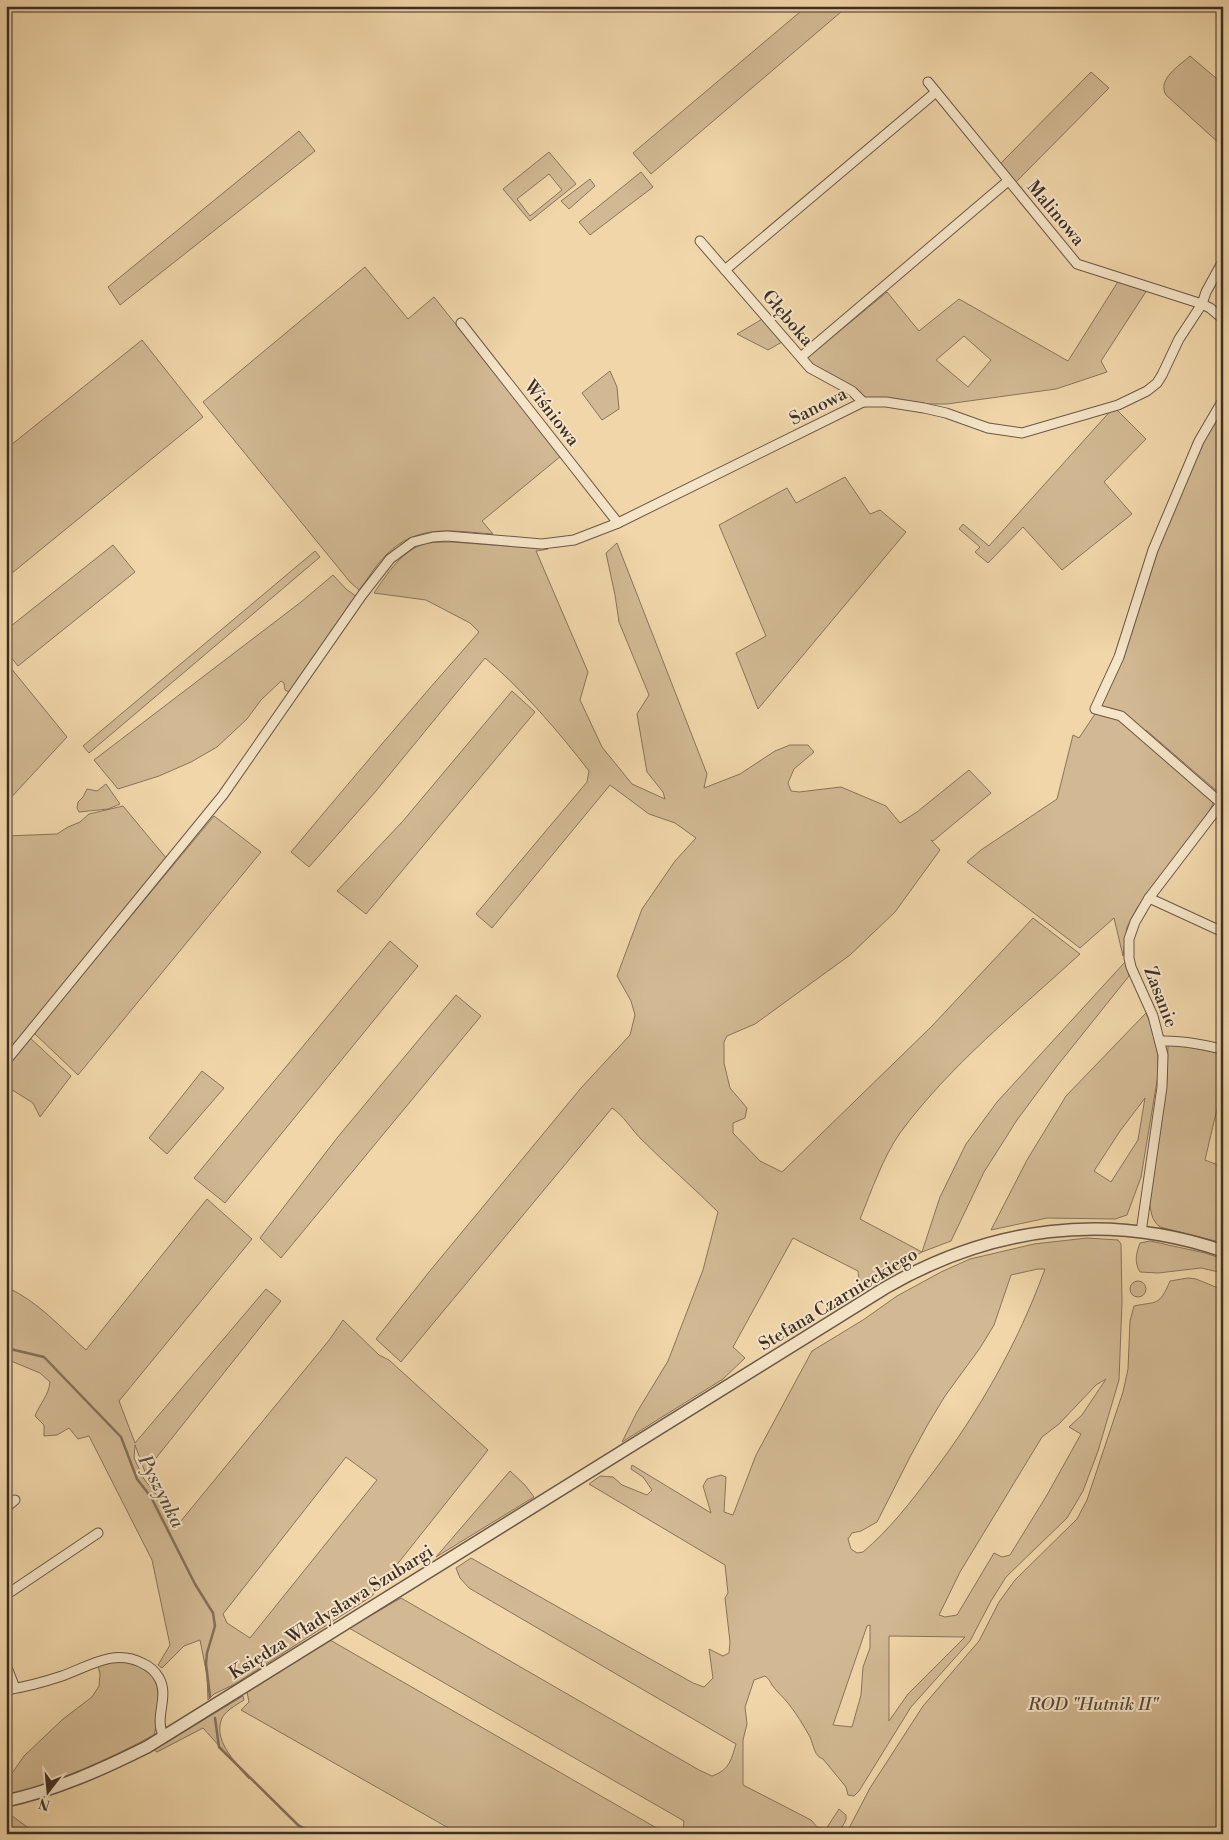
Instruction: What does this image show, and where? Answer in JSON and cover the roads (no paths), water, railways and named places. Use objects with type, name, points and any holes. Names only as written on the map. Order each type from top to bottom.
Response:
[{"type":"street","name":"Malinowa","points":[[928,82],[1077,264],[1202,304],[1223,319]]},
{"type":"street","points":[[725,270],[936,92]]},
{"type":"street","points":[[801,357],[1008,181]]},
{"type":"street","name":"Głęboka","points":[[700,241],[810,368],[852,391],[862,402]]},
{"type":"street","name":"Sanowa","points":[[6,1061],[223,795],[382,567],[402,549],[423,539],[447,536],[533,544],[560,543],[592,534],[618,523],[862,402],[886,402],[924,408],[946,413],[988,428],[1022,433],[1118,405],[1147,391],[1162,375],[1179,339],[1202,304],[1206,292],[1223,261]]},
{"type":"street","name":"Wiśniowa","points":[[461,323],[618,523]]},
{"type":"street","points":[[1222,802],[1121,716],[1095,710],[1119,657],[1153,550],[1199,441],[1223,400]]},
{"type":"street","name":"Zasanie","points":[[1141,1232],[1162,1087],[1163,1055],[1153,1016],[1135,978],[1129,958],[1132,929],[1149,898],[1222,802]]},
{"type":"street","points":[[1149,898],[1223,932]]},
{"type":"street","points":[[1160,1042],[1173,1040],[1223,1049]]},
{"type":"street","name":"Stefana Czarnieckiego","points":[[662,1427],[885,1288],[943,1258],[991,1242],[1047,1232],[1081,1229],[1141,1232],[1190,1241],[1223,1251]]},
{"type":"street","name":"Księdza Władysława Szubargi","points":[[6,1801],[44,1791],[91,1774],[164,1737],[662,1427]]},
{"type":"street","points":[[6,1508],[15,1500]]},
{"type":"street","points":[[6,1595],[98,1533]]},
{"type":"street","points":[[6,1665],[11,1689],[51,1680],[109,1658],[121,1657],[137,1660],[154,1671],[162,1684],[162,1704],[159,1723],[164,1737]]},
{"type":"waterway","name":"Pyszynka","points":[[6,1348],[44,1357],[121,1437],[137,1479],[151,1497],[195,1584],[213,1613],[215,1626],[207,1653],[206,1664],[210,1697]]},
{"type":"waterway","name":"Pyszynka","points":[[215,1718],[219,1747],[298,1825],[314,1834]]},
{"type":"park label","name":"ROD \"Hutnik II\"","points":[[1093,1704]]}]
